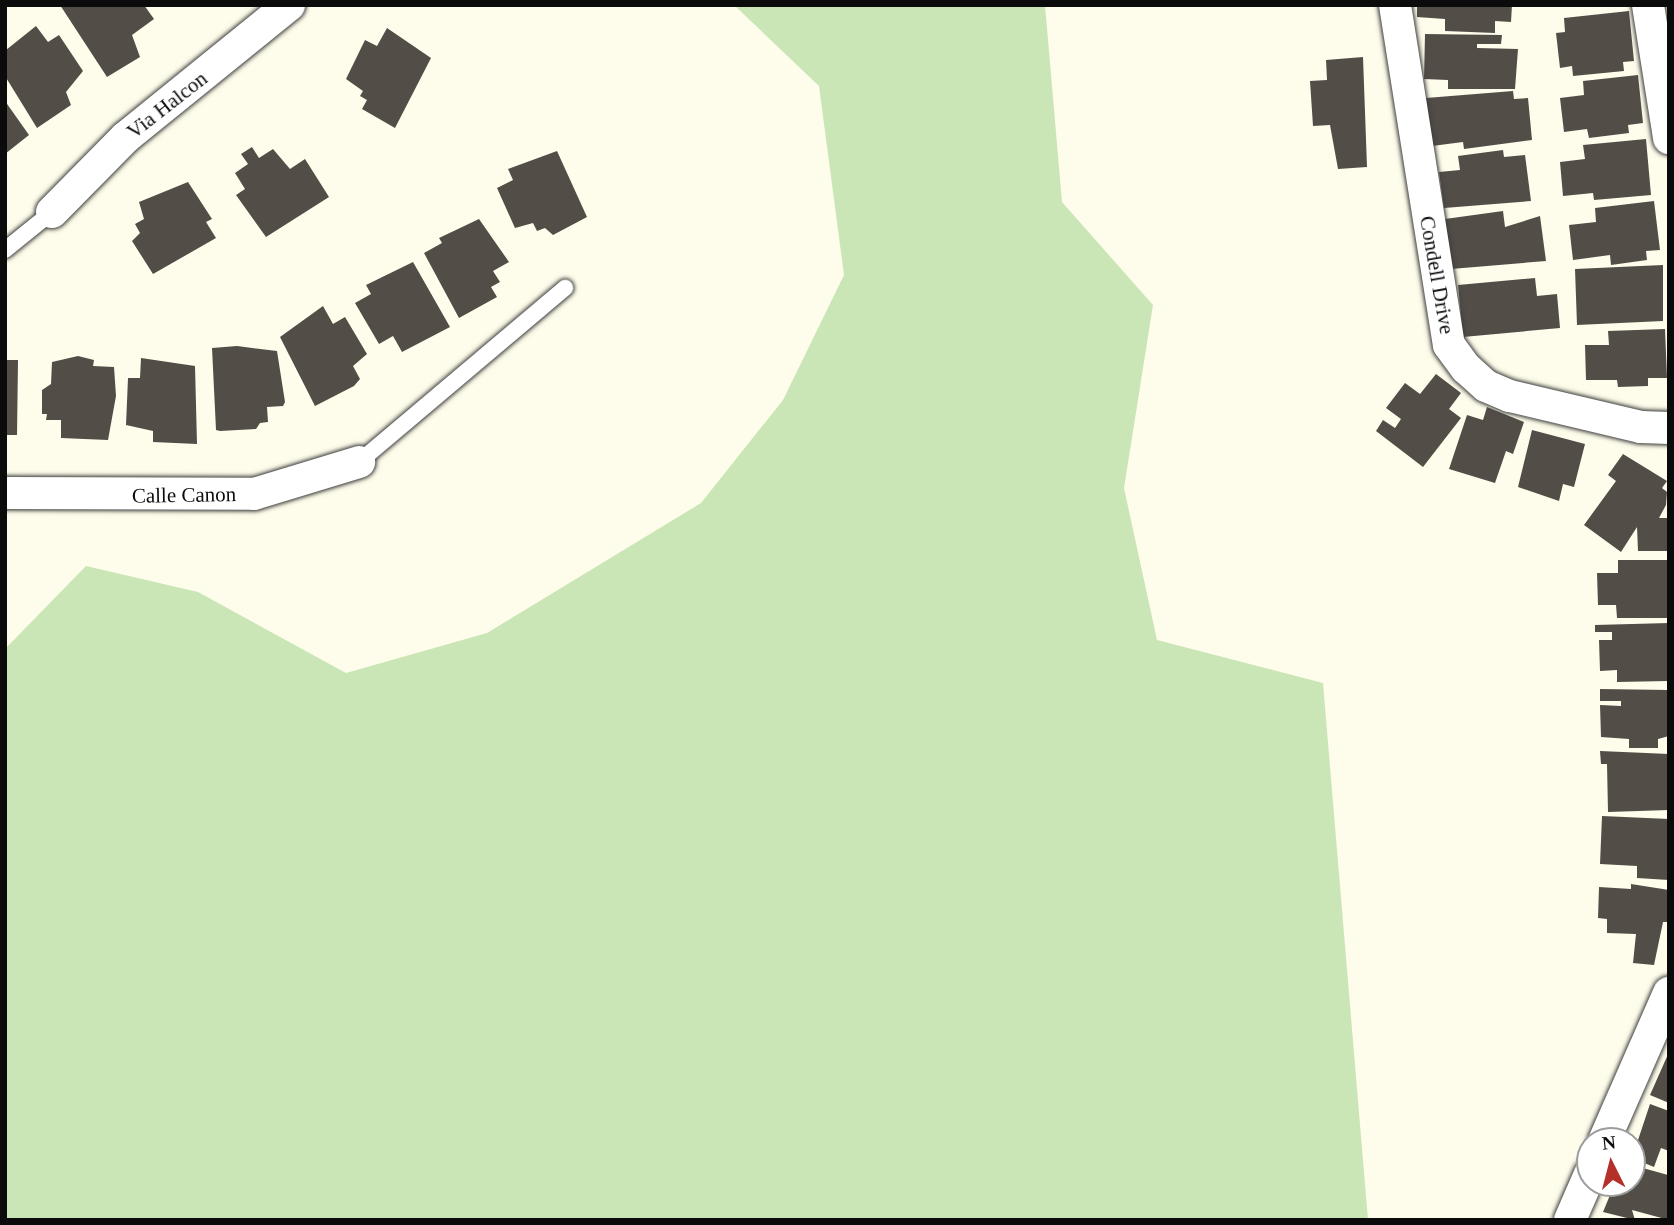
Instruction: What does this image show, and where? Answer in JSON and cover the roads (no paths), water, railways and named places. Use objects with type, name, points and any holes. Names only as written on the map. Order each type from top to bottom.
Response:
[{"type":"street","name":"Via Halcon","points":[[52,212],[125,137],[289,5]]},
{"type":"street","name":"Condell Drive","points":[[1395,5],[1449,345],[1486,386],[1510,396],[1641,427],[1669,428]]},
{"type":"street","points":[[1648,5],[1669,138]]},
{"type":"street","name":"Calle Canon","points":[[5,493],[254,494],[359,462]]},
{"type":"street","points":[[1610,1127],[1669,993]]},
{"type":"street","points":[[1570,1220],[1580,1197]]},
{"type":"lane","points":[[5,250],[52,212]]},
{"type":"lane","points":[[359,462],[565,288]]}]
